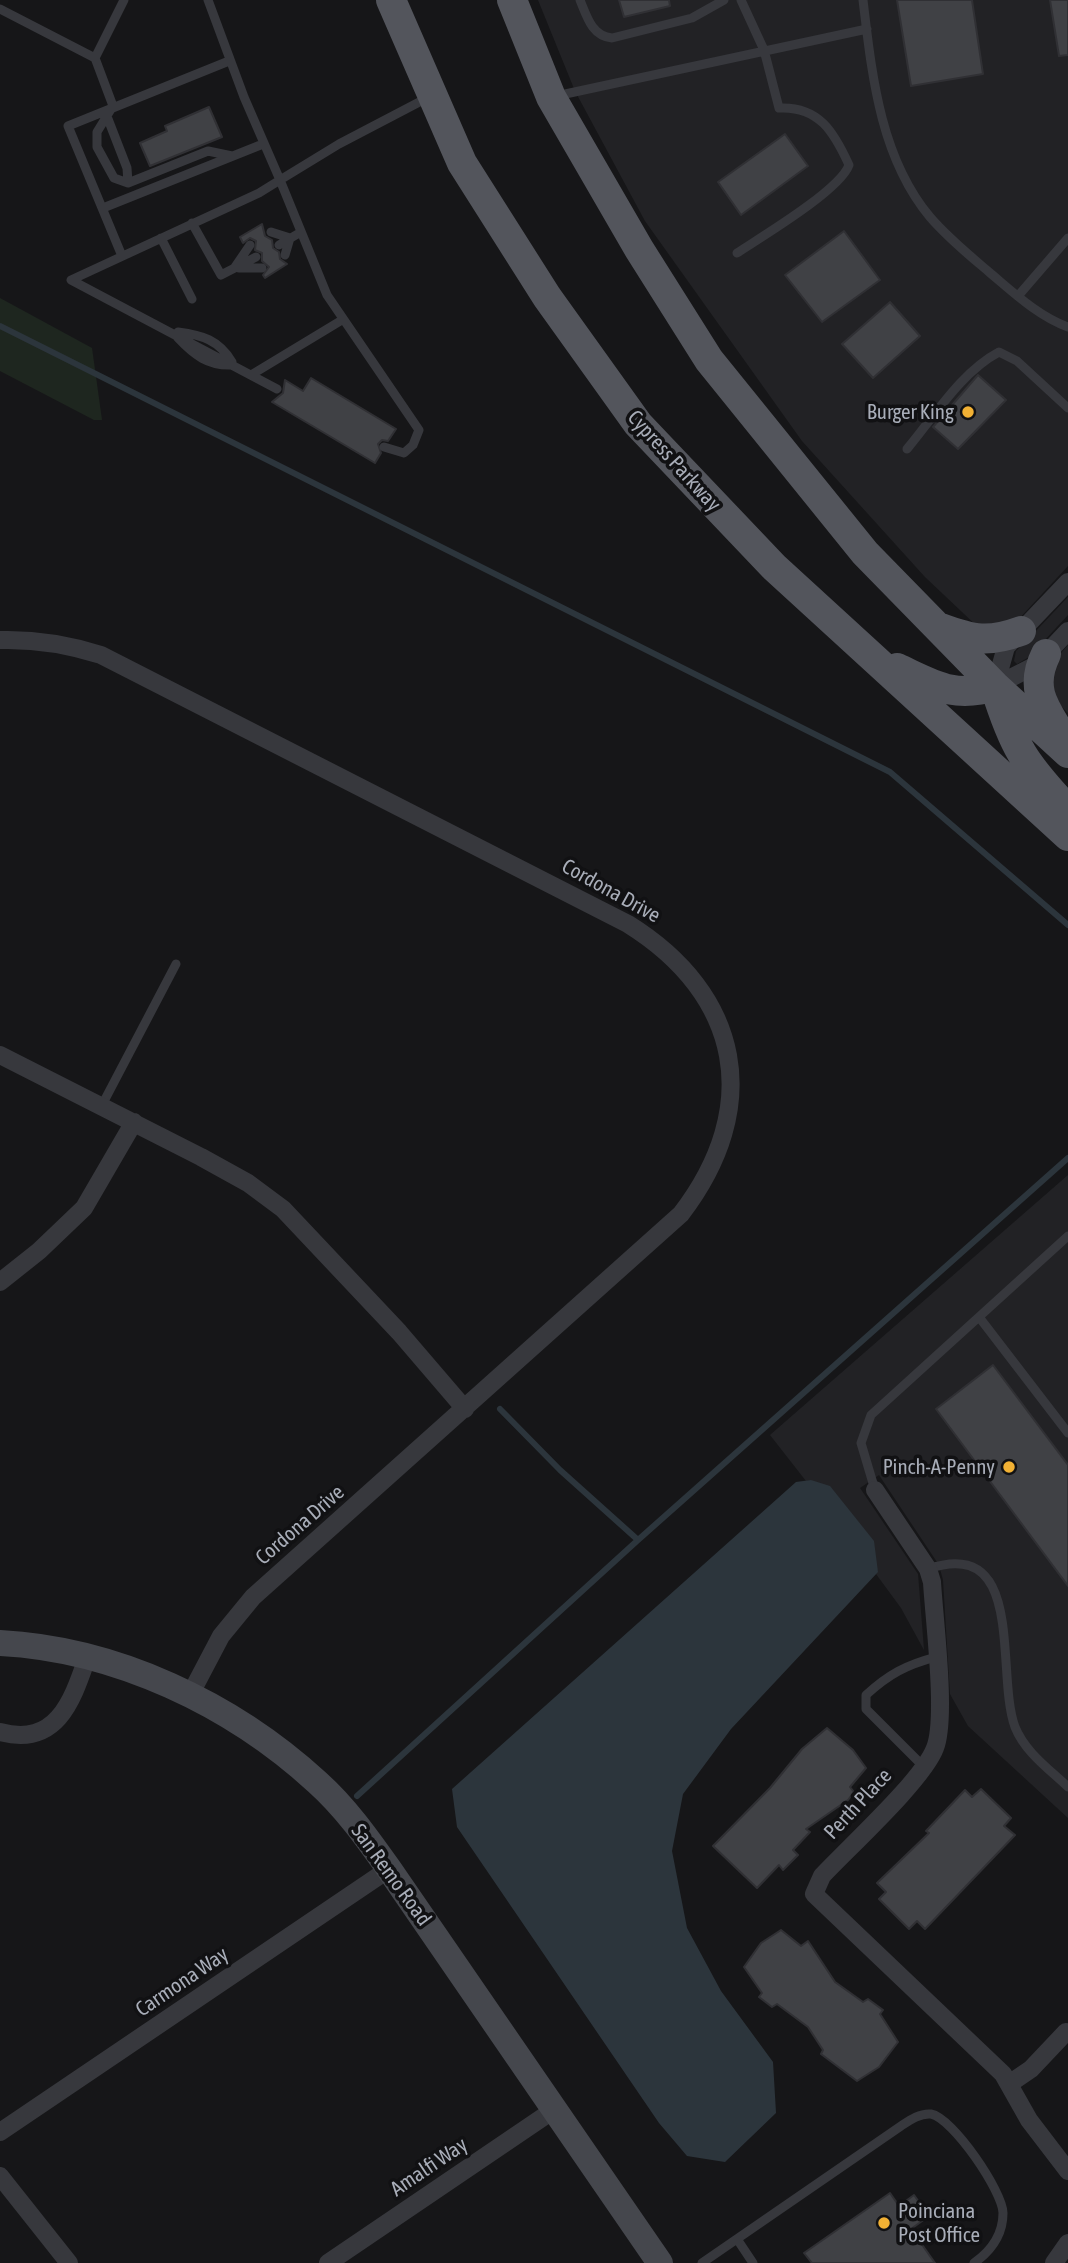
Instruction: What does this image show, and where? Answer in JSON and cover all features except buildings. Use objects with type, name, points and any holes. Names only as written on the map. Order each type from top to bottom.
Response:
[{"type":"main road","name":"Cypress Parkway","points":[[391,0],[462,163],[547,297],[638,424],[764,557],[874,658],[1061,822]]},
{"type":"main road","points":[[512,0],[551,97],[639,249],[709,360],[865,553],[995,686],[1068,753]]},
{"type":"main road","points":[[937,627],[974,640],[999,639],[1021,631]]},
{"type":"main road","points":[[1046,654],[1038,671],[1038,694],[1068,746]]},
{"type":"main road","points":[[874,658],[948,691],[972,694],[995,686]]},
{"type":"main road","points":[[995,686],[1014,745],[1037,777],[1061,822]]},
{"type":"street","points":[[995,686],[1006,647],[1068,582]]},
{"type":"street","points":[[995,686],[1036,665],[1068,631]]},
{"type":"street","name":"Cordona Drive","points":[[0,640],[28,639],[67,644],[100,655],[628,924],[673,956],[702,990],[724,1040],[730,1080],[727,1126],[710,1172],[681,1214],[662,1234],[253,1597],[221,1636],[190,1695]]},
{"type":"street","points":[[0,1055],[248,1183],[283,1209],[399,1332],[465,1409]]},
{"type":"street","points":[[0,1282],[39,1251],[84,1208],[134,1122]]},
{"type":"street","name":"Perth Place","points":[[875,1490],[928,1569],[932,1582],[940,1715],[936,1747],[923,1766],[822,1876],[814,1894],[1003,2074],[1029,2120],[1068,2171]]},
{"type":"street","name":"San Remo Road","points":[[0,1643],[29,1644],[140,1673],[229,1715],[318,1782],[354,1821],[389,1869],[660,2263]]},
{"type":"street","points":[[0,1732],[25,1734],[55,1722],[72,1700],[87,1658]]},
{"type":"street","name":"Carmona Way","points":[[0,2132],[389,1869]]},
{"type":"street","points":[[1009,2084],[1031,2069],[1066,2032]]},
{"type":"street","name":"Amalfi Way","points":[[328,2263],[555,2109]]},
{"type":"street","points":[[0,2176],[69,2263]]},
{"type":"street","points":[[1054,2263],[1068,2242]]},
{"type":"lane","points":[[95,58],[124,0]]},
{"type":"lane","points":[[208,0],[229,61],[327,295],[419,430],[413,445],[404,453],[384,447]]},
{"type":"lane","points":[[580,0],[590,24],[602,37],[612,38],[692,18],[724,0]]},
{"type":"lane","points":[[737,254],[846,174],[849,165],[841,147],[810,112],[796,107],[779,108],[764,50],[741,0]]},
{"type":"lane","points":[[863,0],[889,142],[911,190],[946,235],[1018,296],[1055,323],[1068,327]]},
{"type":"lane","points":[[0,9],[95,58],[113,106],[96,132],[97,147],[114,178],[128,183],[208,151],[232,156]]},
{"type":"lane","points":[[551,97],[867,29]]},
{"type":"lane","points":[[122,256],[68,126],[229,61]]},
{"type":"lane","points":[[277,389],[71,280],[259,193],[392,114],[433,95]]},
{"type":"lane","points":[[107,119],[127,169],[128,183]]},
{"type":"lane","points":[[103,208],[263,144]]},
{"type":"lane","points":[[192,223],[221,275],[256,257]]},
{"type":"lane","points":[[271,232],[290,238]]},
{"type":"lane","points":[[279,244],[301,232]]},
{"type":"lane","points":[[161,237],[192,299]]},
{"type":"lane","points":[[285,255],[290,238]]},
{"type":"lane","points":[[1018,296],[1068,238]]},
{"type":"lane","points":[[234,268],[250,245]]},
{"type":"lane","points":[[234,268],[262,268]]},
{"type":"lane","points":[[251,374],[342,320]]},
{"type":"lane","points":[[907,449],[984,360],[999,352],[1017,361],[1068,408]]},
{"type":"lane","points":[[1061,822],[1068,844]]},
{"type":"lane","points":[[101,1107],[176,964]]},
{"type":"lane","points":[[875,1490],[861,1443],[871,1415],[1068,1236]]},
{"type":"lane","points":[[979,1317],[1068,1433]]},
{"type":"lane","points":[[928,1569],[957,1561],[970,1564],[984,1572],[994,1588],[1002,1621],[1006,1686],[1016,1728],[1037,1759],[1068,1787]]},
{"type":"lane","points":[[923,1766],[866,1709],[866,1695],[889,1673],[904,1665],[936,1657]]},
{"type":"lane","points":[[702,2263],[916,2117],[933,2114],[950,2125],[999,2196],[1002,2224],[991,2249],[974,2263]]},
{"type":"lane","points":[[737,2239],[753,2263]]},
{"type":"shaded area","points":[[538,0],[1068,0],[1068,566],[1016,622],[980,629],[925,577],[802,441],[645,221],[575,91]]},
{"type":"shaded area","points":[[0,298],[92,348],[102,420],[94,420],[0,371]]},
{"type":"shaded area","points":[[1068,597],[1068,615],[1029,657],[1017,664],[1014,661],[1016,651],[1027,640],[1035,637],[1034,633]]},
{"type":"shaded area","points":[[1068,645],[1068,713],[1054,699],[1050,690],[1055,660]]},
{"type":"shaded area","points":[[1068,1175],[1068,1818],[968,1726],[950,1694],[943,1580],[939,1565],[879,1475],[860,1488],[918,1574],[924,1650],[901,1608],[876,1574],[878,1571],[811,1480],[806,1481],[770,1435]]},
{"type":"shaded area","points":[[811,1480],[830,1486],[874,1541],[878,1572],[731,1729],[683,1794],[672,1851],[687,1928],[721,1991],[773,2062],[776,2113],[725,2162],[687,2156],[659,2123],[457,1827],[452,1789],[796,1482]]},
{"type":"waterway","points":[[0,326],[890,772],[1068,925]]},
{"type":"waterway","points":[[357,1796],[638,1540],[1068,1158]]},
{"type":"waterway","points":[[500,1409],[560,1470],[638,1540]]},
{"type":"place","name":"Burger King","points":[[968,412]]},
{"type":"place","name":"Pinch-A-Penny","points":[[1009,1467]]},
{"type":"place","name":"Poinciana Post Office","points":[[884,2223]]}]
